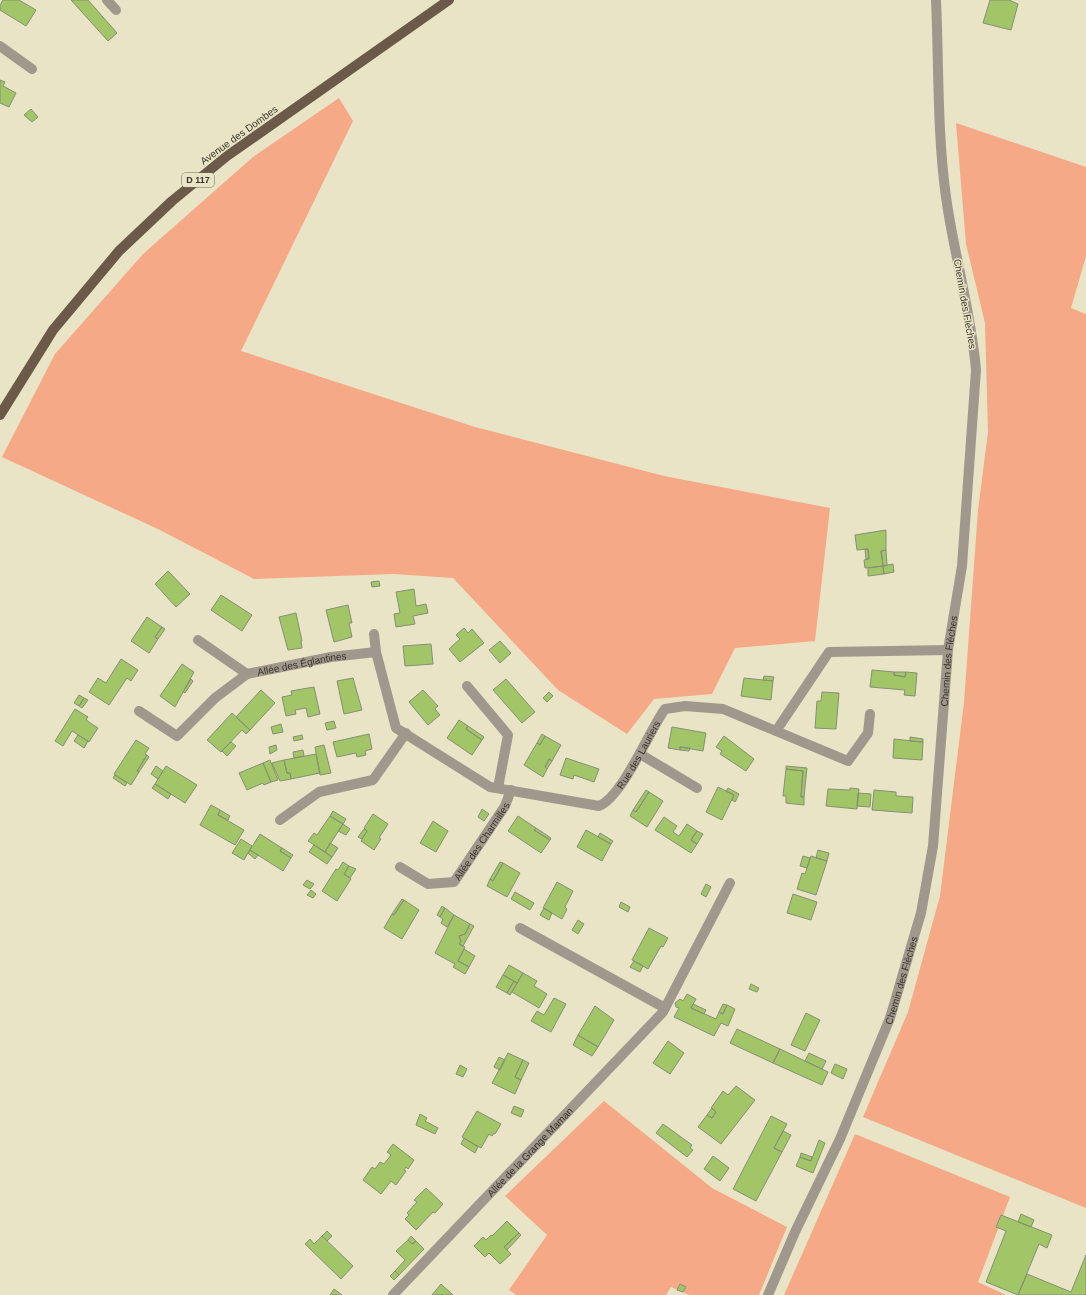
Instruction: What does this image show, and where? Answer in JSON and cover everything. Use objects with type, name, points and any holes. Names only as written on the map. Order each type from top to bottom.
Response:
[{"type":"main road","name":"Avenue des Dombes","points":[[0,415],[53,330],[119,251],[172,201],[227,156],[449,0]]},
{"type":"street","points":[[107,0],[116,10]]},
{"type":"street","name":"Chemin des Flèches","points":[[768,1295],[795,1232],[840,1139],[890,1018],[921,913],[933,846],[948,650],[962,566],[976,370],[973,337],[946,196],[941,132],[936,0]]},
{"type":"street","points":[[0,46],[32,69]]},
{"type":"street","name":"Rue des Lauriers","points":[[374,634],[376,652],[396,728],[490,787],[599,806],[610,799],[640,754],[657,720],[665,709],[685,706],[723,709],[776,731]]},
{"type":"street","points":[[198,640],[247,674]]},
{"type":"street","points":[[870,714],[868,733],[848,761],[776,731],[829,652],[948,650]]},
{"type":"street","name":"Allée des Églantines","points":[[139,711],[177,736],[215,698],[247,674],[331,657],[376,652]]},
{"type":"street","points":[[467,686],[508,735],[498,788]]},
{"type":"street","points":[[280,820],[319,792],[373,780],[406,734]]},
{"type":"street","points":[[640,754],[697,788]]},
{"type":"street","name":"Allée des Charmilles","points":[[400,867],[428,884],[454,882],[505,806],[511,790]]},
{"type":"street","name":"Allée de la Grange Maman","points":[[393,1295],[606,1072],[664,1008],[730,883]]},
{"type":"street","points":[[520,928],[664,1008]]},
{"type":"shaded area","points":[[339,98],[353,121],[241,351],[475,427],[664,476],[830,508],[815,641],[735,648],[712,694],[654,699],[627,734],[558,690],[453,578],[393,574],[254,579],[160,530],[2,457],[55,354],[143,254],[253,157]]},
{"type":"shaded area","points":[[956,123],[1086,167],[1086,256],[1071,308],[1086,314],[1086,1208],[863,1117],[908,1012],[940,896],[964,702],[978,510],[988,432],[985,323],[966,244]]},
{"type":"shaded area","points":[[604,1101],[712,1188],[787,1227],[759,1295],[689,1295],[671,1287],[666,1295],[516,1295],[509,1290],[547,1235],[505,1196]]},
{"type":"shaded area","points":[[855,1134],[1010,1197],[978,1282],[1006,1295],[784,1295]]},
{"type":"building","points":[[3,0],[19,0],[36,10],[26,26],[0,10],[0,5]]},
{"type":"building","points":[[71,0],[88,0],[117,33],[108,41]]},
{"type":"building","points":[[990,0],[1009,0],[1018,4],[1011,30],[983,23]]},
{"type":"building","points":[[0,80],[5,82],[3,86],[16,93],[9,107],[0,103]]},
{"type":"building","points":[[31,109],[38,117],[32,122],[24,115]]},
{"type":"building","points":[[886,530],[886,550],[881,551],[883,566],[865,568],[864,560],[869,559],[868,549],[857,550],[855,535]]},
{"type":"building","points":[[865,549],[868,549],[869,559],[866,559]]},
{"type":"building","points":[[886,550],[887,565],[883,566],[881,551]]},
{"type":"building","points":[[893,564],[894,572],[884,574],[883,566]]},
{"type":"building","points":[[883,566],[884,574],[868,576],[868,568]]},
{"type":"building","points":[[168,571],[190,594],[176,607],[155,584]]},
{"type":"building","points":[[379,581],[380,586],[372,587],[371,582]]},
{"type":"building","points":[[414,589],[416,606],[426,604],[428,613],[413,616],[415,624],[396,627],[394,614],[400,613],[396,592]]},
{"type":"building","points":[[221,595],[252,615],[242,631],[211,610]]},
{"type":"building","points":[[348,605],[352,623],[349,623],[352,637],[334,642],[326,610]]},
{"type":"building","points":[[296,613],[302,648],[288,650],[279,617]]},
{"type":"building","points":[[147,617],[162,627],[155,637],[158,639],[149,653],[131,641]]},
{"type":"building","points":[[162,627],[165,629],[158,639],[155,637]]},
{"type":"building","points":[[464,628],[468,633],[472,629],[484,643],[460,662],[449,649],[460,639],[456,635]]},
{"type":"building","points":[[500,641],[511,653],[500,663],[489,650]]},
{"type":"building","points":[[431,644],[433,664],[405,666],[403,646]]},
{"type":"building","points":[[121,659],[138,670],[131,681],[127,678],[109,705],[89,692],[98,678],[106,683]]},
{"type":"building","points":[[182,664],[194,672],[175,707],[160,696]]},
{"type":"building","points":[[872,670],[894,672],[894,675],[905,677],[906,672],[917,673],[915,696],[904,695],[905,690],[870,687]]},
{"type":"building","points":[[894,672],[906,672],[905,677],[894,675]]},
{"type":"building","points":[[764,676],[774,677],[773,681],[763,680]]},
{"type":"building","points":[[353,678],[362,710],[344,714],[337,681]]},
{"type":"building","points":[[744,678],[773,681],[771,700],[741,696]]},
{"type":"building","points":[[191,679],[193,681],[185,693],[183,692]]},
{"type":"building","points":[[506,679],[535,712],[522,723],[493,690]]},
{"type":"building","points":[[314,687],[320,714],[308,717],[306,708],[295,710],[296,714],[286,716],[282,697],[292,695],[291,691]]},
{"type":"building","points":[[261,690],[275,703],[250,730],[236,717]]},
{"type":"building","points":[[423,690],[438,706],[435,709],[440,715],[428,725],[409,702]]},
{"type":"building","points":[[549,692],[553,696],[547,702],[543,698]]},
{"type":"building","points":[[822,692],[839,693],[836,729],[815,728],[817,701],[821,701]]},
{"type":"building","points":[[79,695],[84,698],[79,706],[74,703]]},
{"type":"building","points":[[84,698],[88,700],[82,708],[79,706]]},
{"type":"building","points":[[75,709],[88,717],[86,720],[98,728],[89,742],[72,731],[63,746],[55,741]]},
{"type":"building","points":[[232,713],[250,730],[246,734],[242,730],[221,752],[207,740]]},
{"type":"building","points":[[459,720],[468,726],[466,729],[482,740],[472,755],[447,738]]},
{"type":"building","points":[[334,721],[336,728],[327,730],[325,723]]},
{"type":"building","points":[[281,724],[283,732],[273,734],[271,727]]},
{"type":"building","points":[[468,726],[484,737],[482,740],[466,729]]},
{"type":"building","points":[[672,727],[706,733],[703,751],[680,747],[680,750],[668,748]]},
{"type":"building","points":[[369,734],[372,749],[365,751],[366,755],[357,757],[356,753],[337,757],[333,742]]},
{"type":"building","points":[[542,734],[545,736],[540,745],[537,743]]},
{"type":"building","points":[[78,735],[88,741],[84,748],[74,741]]},
{"type":"building","points":[[302,735],[303,739],[294,741],[293,737]]},
{"type":"building","points":[[545,736],[561,745],[552,761],[549,759],[545,767],[547,769],[543,777],[524,765],[537,743],[540,745]]},
{"type":"building","points":[[724,736],[754,759],[746,771],[720,754],[722,751],[716,747]]},
{"type":"building","points":[[910,737],[923,739],[923,742],[910,741]]},
{"type":"building","points":[[894,739],[923,742],[922,760],[893,758]]},
{"type":"building","points":[[136,740],[149,748],[145,754],[147,755],[137,771],[139,772],[131,785],[114,774]]},
{"type":"building","points":[[231,742],[236,746],[227,756],[222,751]]},
{"type":"building","points":[[276,745],[277,750],[270,754],[269,747]]},
{"type":"building","points":[[324,745],[331,773],[320,775],[315,747]]},
{"type":"building","points":[[680,747],[690,748],[689,751],[680,750]]},
{"type":"building","points":[[303,750],[304,756],[294,758],[293,752]]},
{"type":"building","points":[[316,754],[320,773],[291,779],[290,773],[287,773],[284,760]]},
{"type":"building","points":[[147,755],[149,757],[139,772],[137,771]]},
{"type":"building","points":[[566,758],[599,769],[594,782],[574,775],[573,779],[560,775]]},
{"type":"building","points":[[549,759],[552,761],[547,769],[545,767]]},
{"type":"building","points":[[270,760],[278,780],[271,782],[263,763]]},
{"type":"building","points":[[284,760],[287,773],[290,773],[291,779],[280,781],[272,763]]},
{"type":"building","points":[[263,763],[271,782],[264,785],[263,783],[247,790],[239,773]]},
{"type":"building","points":[[156,766],[163,771],[158,779],[151,774]]},
{"type":"building","points":[[166,766],[197,785],[185,803],[155,784]]},
{"type":"building","points":[[786,766],[807,768],[804,797],[801,797],[803,771],[786,769]]},
{"type":"building","points":[[786,769],[803,771],[801,797],[804,797],[804,805],[786,803],[786,796],[783,796]]},
{"type":"building","points":[[115,775],[127,783],[125,786],[113,778]]},
{"type":"building","points":[[155,784],[171,794],[168,799],[152,788]]},
{"type":"building","points":[[718,787],[734,795],[722,820],[706,812]]},
{"type":"building","points":[[728,788],[739,794],[735,802],[732,800],[734,795],[726,791]]},
{"type":"building","points":[[850,788],[859,789],[857,809],[826,806],[828,789],[850,790]]},
{"type":"building","points":[[646,790],[649,792],[636,812],[633,810]]},
{"type":"building","points":[[874,790],[896,792],[896,796],[913,797],[912,813],[872,810]]},
{"type":"building","points":[[649,792],[663,801],[647,827],[630,816],[633,810],[636,812]]},
{"type":"building","points":[[858,793],[871,794],[870,807],[857,806]]},
{"type":"building","points":[[211,805],[220,810],[218,815],[244,830],[235,845],[200,825]]},
{"type":"building","points":[[482,809],[489,814],[484,821],[478,817]]},
{"type":"building","points":[[220,810],[230,816],[228,820],[218,815]]},
{"type":"building","points":[[333,811],[346,819],[343,824],[330,816]]},
{"type":"building","points":[[373,814],[388,824],[379,838],[381,839],[374,850],[361,841],[367,831],[364,828]]},
{"type":"building","points":[[330,816],[343,824],[325,852],[308,841],[314,833],[317,835]]},
{"type":"building","points":[[518,816],[536,828],[534,830],[550,840],[541,853],[508,831]]},
{"type":"building","points":[[664,817],[677,826],[673,832],[679,836],[687,824],[697,831],[691,840],[697,844],[691,853],[655,830]]},
{"type":"building","points":[[433,821],[448,831],[436,852],[420,843]]},
{"type":"building","points":[[343,824],[350,829],[346,835],[338,831]]},
{"type":"building","points":[[536,828],[551,838],[550,840],[534,830]]},
{"type":"building","points":[[364,829],[367,831],[362,839],[358,837]]},
{"type":"building","points":[[586,830],[611,844],[602,861],[577,847]]},
{"type":"building","points":[[697,831],[703,834],[697,844],[691,840]]},
{"type":"building","points":[[600,833],[613,841],[611,844],[598,837]]},
{"type":"building","points":[[260,834],[282,848],[280,851],[291,858],[283,871],[250,850]]},
{"type":"building","points":[[241,839],[252,846],[244,860],[232,853]]},
{"type":"building","points":[[330,843],[338,848],[332,857],[325,852]]},
{"type":"building","points":[[314,845],[332,857],[327,864],[309,852]]},
{"type":"building","points":[[282,848],[293,855],[291,858],[280,851]]},
{"type":"building","points":[[250,850],[258,855],[255,859],[248,853]]},
{"type":"building","points":[[818,850],[829,853],[827,861],[816,858]]},
{"type":"building","points":[[803,856],[810,858],[807,868],[800,866]]},
{"type":"building","points":[[811,856],[827,861],[816,895],[797,889],[802,873],[805,874]]},
{"type":"building","points":[[343,862],[349,866],[344,874],[351,879],[337,901],[322,891],[336,869],[338,870]]},
{"type":"building","points":[[500,862],[503,863],[493,881],[490,879]]},
{"type":"building","points":[[503,863],[520,873],[507,897],[487,886],[490,879],[493,881]]},
{"type":"building","points":[[349,866],[356,869],[350,878],[344,874]]},
{"type":"building","points":[[307,880],[314,884],[310,889],[303,885]]},
{"type":"building","points":[[557,882],[573,891],[565,907],[567,909],[562,919],[543,908]]},
{"type":"building","points":[[706,884],[711,887],[706,897],[701,894]]},
{"type":"building","points":[[311,890],[316,894],[313,898],[307,895]]},
{"type":"building","points":[[515,892],[534,903],[530,910],[511,899]]},
{"type":"building","points":[[793,894],[817,902],[811,920],[787,913]]},
{"type":"building","points":[[402,899],[404,900],[394,915],[392,914]]},
{"type":"building","points":[[404,900],[419,910],[402,939],[384,928],[392,914],[394,915]]},
{"type":"building","points":[[621,902],[630,907],[628,912],[619,907]]},
{"type":"building","points":[[442,906],[445,908],[440,917],[437,915]]},
{"type":"building","points":[[445,908],[454,915],[447,927],[441,923],[443,919],[440,917]]},
{"type":"building","points":[[544,908],[552,913],[549,920],[540,915]]},
{"type":"building","points":[[454,915],[470,924],[465,934],[459,936],[461,941],[459,944],[465,947],[458,961],[469,967],[465,974],[453,967],[455,964],[435,953]]},
{"type":"building","points":[[578,920],[584,924],[578,934],[572,930]]},
{"type":"building","points":[[470,924],[474,926],[463,946],[459,944],[461,941],[459,936],[465,934]]},
{"type":"building","points":[[649,928],[668,938],[663,947],[661,946],[648,969],[632,960]]},
{"type":"building","points":[[464,949],[475,956],[469,967],[458,961]]},
{"type":"building","points":[[634,961],[643,966],[640,972],[630,967]]},
{"type":"building","points":[[509,965],[523,973],[517,983],[503,975]]},
{"type":"building","points":[[523,973],[537,981],[534,986],[547,994],[539,1008],[512,992]]},
{"type":"building","points":[[503,975],[514,981],[507,993],[496,987]]},
{"type":"building","points":[[514,981],[517,983],[510,995],[507,993]]},
{"type":"building","points":[[751,984],[759,988],[757,992],[749,989]]},
{"type":"building","points":[[687,994],[696,999],[691,1008],[716,1019],[719,1012],[723,1014],[727,1005],[735,1009],[728,1026],[721,1023],[714,1036],[674,1017],[679,1008],[676,1007],[675,1003],[680,999],[683,1001]]},
{"type":"building","points":[[554,998],[566,1004],[551,1032],[531,1021],[537,1011],[544,1015]]},
{"type":"building","points":[[693,1004],[706,1010],[704,1014],[691,1008]]},
{"type":"building","points":[[723,1004],[727,1005],[723,1014],[719,1012]]},
{"type":"building","points":[[595,1006],[614,1020],[598,1047],[578,1035]]},
{"type":"building","points":[[806,1013],[820,1020],[805,1051],[791,1045]]},
{"type":"building","points":[[737,1029],[780,1049],[773,1063],[730,1043]]},
{"type":"building","points":[[578,1035],[598,1047],[592,1056],[573,1045]]},
{"type":"building","points":[[668,1041],[684,1053],[670,1074],[653,1063]]},
{"type":"building","points":[[780,1049],[828,1072],[822,1085],[773,1063]]},
{"type":"building","points":[[508,1053],[523,1060],[515,1077],[521,1080],[515,1094],[492,1083]]},
{"type":"building","points":[[809,1053],[826,1061],[822,1069],[805,1061]]},
{"type":"building","points":[[499,1057],[505,1060],[500,1070],[494,1067]]},
{"type":"building","points":[[523,1060],[529,1063],[521,1080],[515,1077]]},
{"type":"building","points":[[835,1064],[847,1069],[843,1079],[831,1073]]},
{"type":"building","points":[[460,1065],[467,1069],[463,1077],[456,1074]]},
{"type":"building","points":[[736,1086],[755,1100],[721,1144],[698,1127],[707,1115],[712,1118],[716,1112],[711,1108],[723,1091],[728,1095]]},
{"type":"building","points":[[514,1106],[524,1110],[521,1117],[511,1113]]},
{"type":"building","points":[[712,1108],[716,1112],[712,1118],[707,1115]]},
{"type":"building","points":[[477,1111],[501,1124],[495,1134],[494,1133],[492,1136],[489,1134],[481,1148],[462,1137]]},
{"type":"building","points":[[420,1114],[427,1118],[425,1121],[438,1128],[435,1134],[416,1125]]},
{"type":"building","points":[[771,1116],[787,1124],[774,1148],[782,1152],[756,1201],[733,1189]]},
{"type":"building","points":[[663,1124],[692,1145],[690,1148],[693,1150],[687,1157],[656,1133]]},
{"type":"building","points":[[783,1131],[791,1135],[782,1152],[774,1148]]},
{"type":"building","points":[[464,1138],[478,1147],[475,1153],[461,1144]]},
{"type":"building","points":[[819,1140],[825,1143],[813,1173],[796,1166],[800,1157],[811,1161]]},
{"type":"building","points":[[393,1144],[414,1160],[408,1169],[406,1167],[404,1170],[406,1171],[396,1185],[391,1181],[381,1194],[363,1180],[372,1167],[375,1169],[380,1162],[384,1164],[391,1155],[387,1152]]},
{"type":"building","points":[[801,1153],[812,1157],[811,1161],[800,1157]]},
{"type":"building","points":[[713,1156],[729,1168],[720,1181],[704,1169]]},
{"type":"building","points":[[426,1188],[443,1204],[416,1230],[405,1219],[409,1215],[407,1213],[417,1202],[414,1200]]},
{"type":"building","points":[[1021,1214],[1034,1220],[1031,1227],[1018,1222]]},
{"type":"building","points":[[1001,1215],[1052,1235],[1047,1248],[1039,1244],[1018,1295],[986,1282],[1006,1231],[996,1227]]},
{"type":"building","points":[[507,1221],[519,1233],[504,1247],[511,1254],[500,1264],[489,1253],[485,1257],[474,1246],[483,1237],[486,1240],[491,1235],[492,1236]]},
{"type":"building","points":[[327,1231],[332,1236],[327,1241],[322,1236]]},
{"type":"building","points":[[519,1233],[521,1235],[507,1250],[504,1247]]},
{"type":"building","points":[[322,1236],[353,1266],[341,1279],[305,1244],[310,1239],[314,1244]]},
{"type":"building","points":[[411,1236],[416,1241],[412,1244],[408,1240]]},
{"type":"building","points":[[408,1240],[412,1244],[416,1241],[424,1249],[399,1275],[395,1271],[405,1260],[396,1251]]},
{"type":"building","points":[[1086,1255],[1086,1295],[1018,1295],[1027,1274],[1071,1292]]},
{"type":"building","points":[[395,1271],[399,1275],[394,1280],[390,1276]]},
{"type":"building","points":[[441,1284],[453,1295],[432,1295]]},
{"type":"building","points":[[680,1284],[686,1287],[683,1292],[677,1290]]},
{"type":"building","points":[[334,1289],[342,1295],[330,1295]]}]
